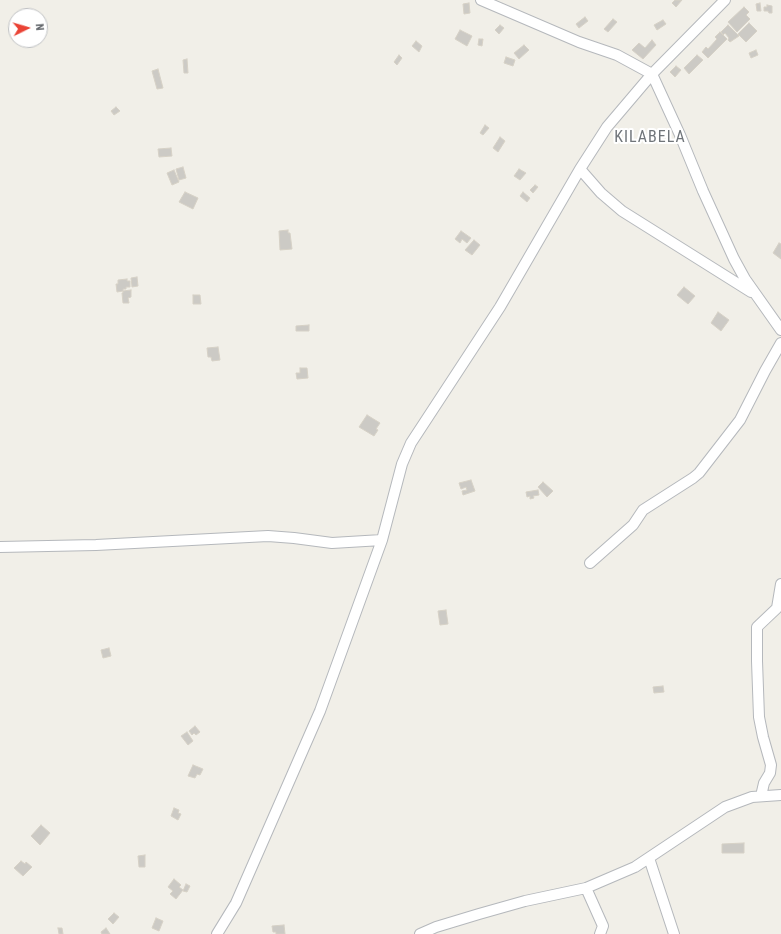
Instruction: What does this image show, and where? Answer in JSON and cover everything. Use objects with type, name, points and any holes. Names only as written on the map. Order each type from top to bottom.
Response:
[{"type":"street","points":[[481,0],[579,42],[617,55],[652,74],[734,259],[745,279],[781,330]]},
{"type":"street","points":[[217,934],[236,903],[320,711],[382,540],[402,464],[411,443],[500,307],[580,169],[607,127],[652,74],[725,0]]},
{"type":"street","points":[[580,169],[601,193],[622,211],[755,294]]},
{"type":"street","points":[[590,563],[633,524],[643,510],[699,473],[740,420],[781,343]]},
{"type":"street","points":[[0,547],[96,545],[268,536],[332,543],[382,540]]},
{"type":"street","points":[[760,796],[764,783],[770,773],[771,765],[759,717],[757,627],[777,608],[781,584]]},
{"type":"street","points":[[420,934],[436,931],[526,901],[586,888],[635,867],[725,807],[752,797],[781,795]]},
{"type":"street","points":[[649,858],[674,934]]},
{"type":"street","points":[[586,888],[604,926],[600,934]]},
{"type":"building","points":[[675,0],[682,0],[676,7],[672,3]]},
{"type":"building","points":[[469,3],[470,13],[464,14],[463,4]]},
{"type":"building","points":[[760,3],[761,11],[757,11],[756,4]]},
{"type":"building","points":[[767,5],[772,6],[772,13],[764,11],[764,7],[767,7]]},
{"type":"building","points":[[744,7],[749,12],[746,15],[750,19],[737,32],[728,22]]},
{"type":"building","points":[[585,17],[588,21],[579,28],[576,24]]},
{"type":"building","points":[[613,19],[617,22],[608,32],[604,29]]},
{"type":"building","points":[[663,20],[666,24],[657,30],[654,25]]},
{"type":"building","points":[[749,23],[757,31],[746,42],[738,34]]},
{"type":"building","points":[[500,25],[504,28],[499,34],[495,30]]},
{"type":"building","points":[[728,25],[739,36],[730,42],[725,33],[723,35],[721,32]]},
{"type":"building","points":[[460,30],[472,36],[467,46],[455,39]]},
{"type":"building","points":[[720,32],[727,39],[708,58],[702,52],[706,47],[708,49],[717,39],[715,37]]},
{"type":"building","points":[[479,39],[483,39],[482,46],[478,45]]},
{"type":"building","points":[[652,40],[656,45],[643,59],[632,50],[639,43],[645,48]]},
{"type":"building","points":[[416,41],[422,46],[419,52],[412,46]]},
{"type":"building","points":[[524,45],[529,50],[519,59],[514,53]]},
{"type":"building","points":[[756,50],[758,55],[751,58],[749,53]]},
{"type":"building","points":[[399,55],[402,58],[397,65],[394,62]]},
{"type":"building","points":[[697,55],[703,60],[689,74],[684,68]]},
{"type":"building","points":[[506,57],[515,60],[513,66],[504,63]]},
{"type":"building","points":[[187,59],[188,73],[184,73],[183,60]]},
{"type":"building","points":[[676,66],[681,70],[675,77],[670,72]]},
{"type":"building","points":[[158,69],[163,88],[157,89],[152,71]]},
{"type":"building","points":[[116,107],[120,111],[114,115],[111,111]]},
{"type":"building","points":[[485,125],[489,128],[483,135],[480,133]]},
{"type":"building","points":[[500,137],[505,141],[498,152],[493,148]]},
{"type":"building","points":[[171,148],[172,156],[159,157],[158,149]]},
{"type":"building","points":[[183,167],[186,178],[179,180],[176,169]]},
{"type":"building","points":[[519,169],[526,173],[520,180],[514,176]]},
{"type":"building","points":[[174,170],[179,182],[172,185],[167,173]]},
{"type":"building","points":[[535,185],[538,187],[533,193],[530,190]]},
{"type":"building","points":[[185,192],[198,198],[193,209],[179,202]]},
{"type":"building","points":[[523,192],[530,198],[527,202],[520,196]]},
{"type":"building","points":[[288,230],[288,233],[290,233],[292,249],[280,250],[279,231]]},
{"type":"building","points":[[461,231],[471,238],[467,243],[462,239],[460,243],[455,239]]},
{"type":"building","points":[[474,240],[480,245],[472,255],[465,250]]},
{"type":"building","points":[[779,243],[781,244],[781,259],[773,253]]},
{"type":"building","points":[[137,277],[138,286],[132,287],[131,278]]},
{"type":"building","points":[[127,279],[127,281],[130,281],[130,287],[126,287],[123,291],[117,292],[116,284],[118,284],[118,280]]},
{"type":"building","points":[[684,287],[695,296],[688,304],[677,295]]},
{"type":"building","points":[[131,290],[131,297],[128,298],[129,303],[123,303],[123,291]]},
{"type":"building","points":[[193,295],[200,295],[201,304],[193,304]]},
{"type":"building","points":[[718,312],[729,320],[721,331],[711,323]]},
{"type":"building","points":[[309,325],[309,331],[296,331],[296,326]]},
{"type":"building","points":[[218,347],[220,360],[212,361],[211,357],[208,357],[207,348]]},
{"type":"building","points":[[300,368],[307,368],[308,378],[297,379],[296,373],[300,373]]},
{"type":"building","points":[[367,415],[380,423],[374,436],[359,427]]},
{"type":"building","points":[[471,480],[475,491],[463,495],[462,491],[467,490],[466,487],[461,489],[459,483]]},
{"type":"building","points":[[543,482],[553,491],[547,497],[538,487]]},
{"type":"building","points":[[538,490],[539,495],[533,496],[534,498],[530,499],[530,496],[527,497],[526,492]]},
{"type":"building","points":[[446,610],[448,624],[440,625],[438,611]]},
{"type":"building","points":[[109,648],[111,656],[103,658],[101,650]]},
{"type":"building","points":[[663,686],[664,692],[654,693],[653,687]]},
{"type":"building","points":[[195,726],[200,732],[196,735],[194,733],[192,735],[189,731]]},
{"type":"building","points":[[187,732],[193,741],[188,745],[181,736]]},
{"type":"building","points":[[193,765],[203,769],[200,775],[197,774],[195,778],[188,776]]},
{"type":"building","points":[[174,808],[179,810],[178,813],[181,814],[178,820],[171,816]]},
{"type":"building","points":[[41,825],[50,833],[40,845],[31,836]]},
{"type":"building","points":[[744,843],[744,853],[722,853],[722,844]]},
{"type":"building","points":[[145,855],[145,867],[139,867],[138,856]]},
{"type":"building","points":[[21,861],[25,864],[26,862],[32,867],[23,876],[14,868]]},
{"type":"building","points":[[174,879],[181,885],[179,887],[183,890],[176,899],[170,894],[173,891],[168,887]]},
{"type":"building","points":[[186,884],[190,886],[187,892],[183,891]]},
{"type":"building","points":[[114,913],[119,917],[113,924],[108,919]]},
{"type":"building","points":[[156,918],[163,921],[159,931],[152,928]]},
{"type":"building","points":[[284,925],[285,934],[276,934],[276,932],[273,932],[272,926]]},
{"type":"building","points":[[58,928],[62,928],[63,934],[59,934]]},
{"type":"building","points":[[106,928],[110,934],[102,934],[101,932]]},
{"type":"district","name":"KILABELA","points":[[650,138]]}]
